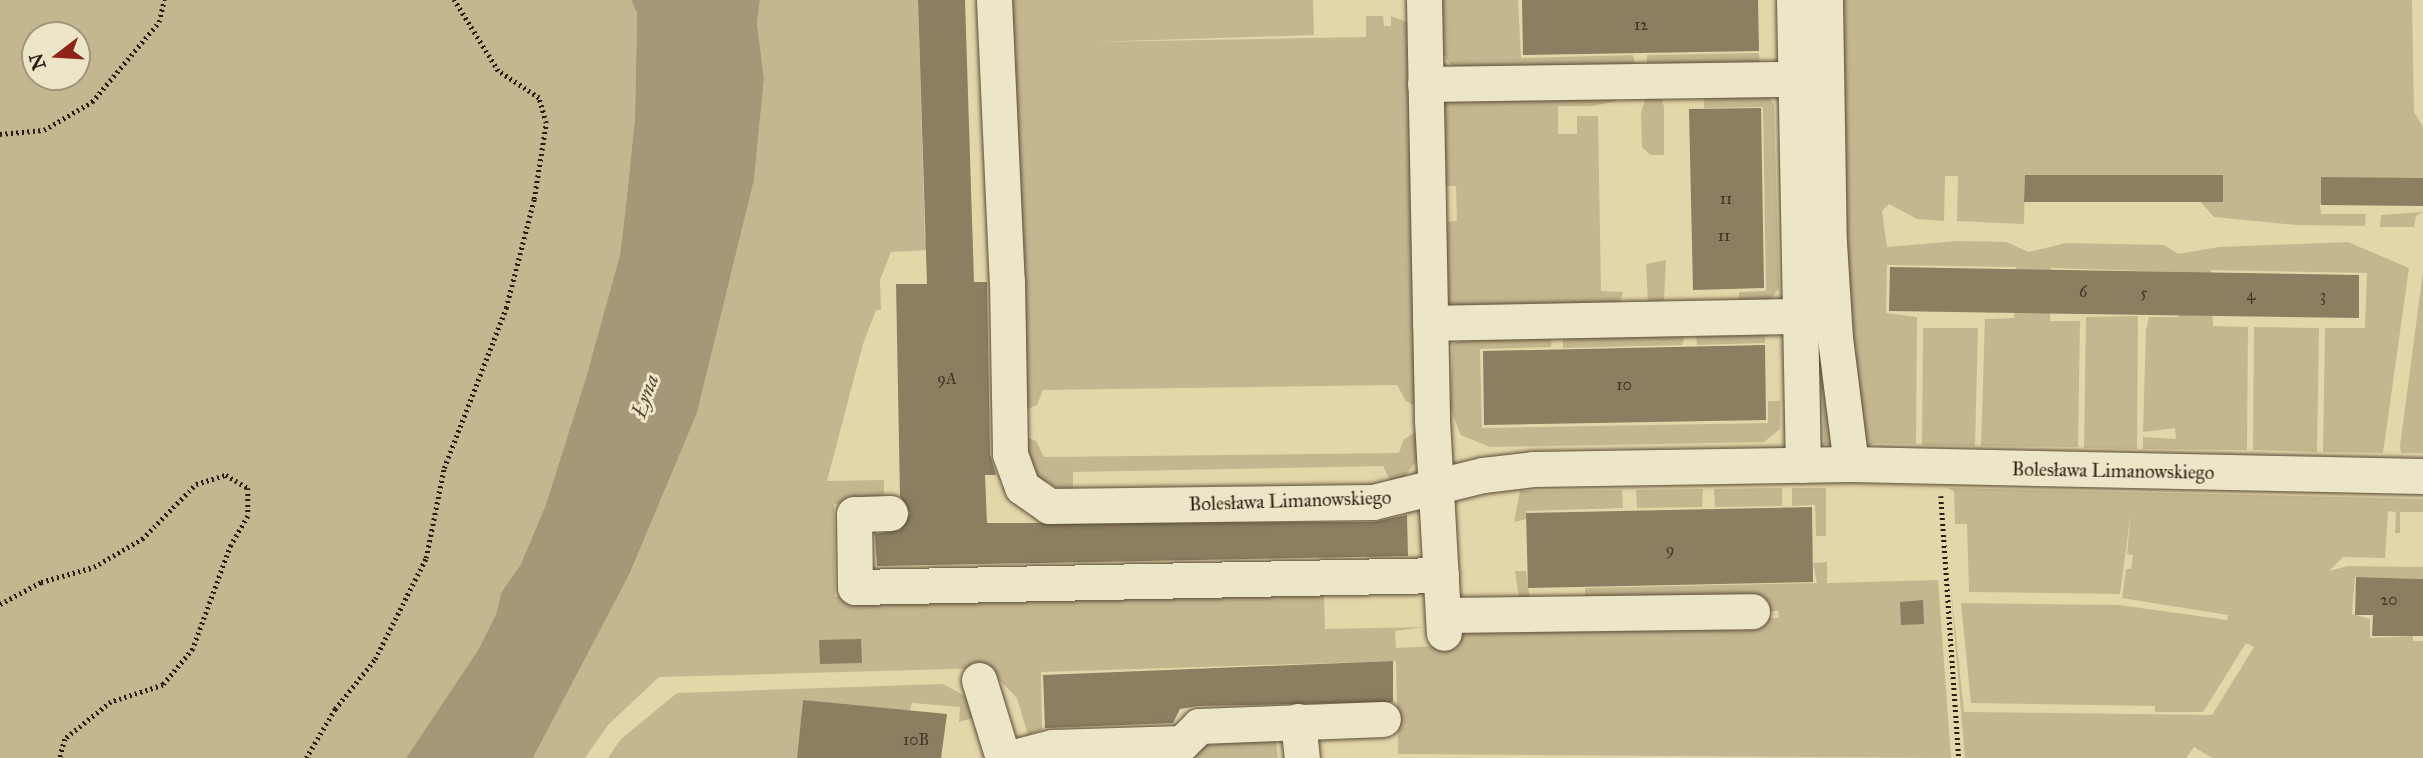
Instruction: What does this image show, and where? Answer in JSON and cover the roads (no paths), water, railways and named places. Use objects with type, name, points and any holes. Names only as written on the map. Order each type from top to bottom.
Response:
[{"type":"street","name":"Bolesława Limanowskiego","points":[[993,0],[1012,466],[1030,495],[1049,506],[1067,508],[1373,502],[1533,469],[1851,464],[2423,477]]},
{"type":"street","points":[[1424,0],[1430,323],[1443,624],[1752,611]]},
{"type":"street","points":[[1794,0],[1803,465]]},
{"type":"street","points":[[1825,0],[1830,257],[1851,464]]},
{"type":"street","points":[[1425,84],[1795,79]]},
{"type":"street","points":[[1430,323],[1801,316]]},
{"type":"street","points":[[890,513],[854,514],[855,587],[1441,575]]},
{"type":"street","points":[[979,680],[1003,758]]},
{"type":"street","points":[[1010,758],[1052,747],[1182,743],[1199,726],[1383,719]]},
{"type":"street","points":[[1298,721],[1302,758]]},
{"type":"water","name":"Łyna","points":[[631,0],[760,0],[757,23],[764,79],[754,180],[697,413],[630,573],[533,758],[406,758],[478,650],[496,614],[501,593],[521,564],[546,504],[585,381],[620,255],[635,118],[637,13]]}]
